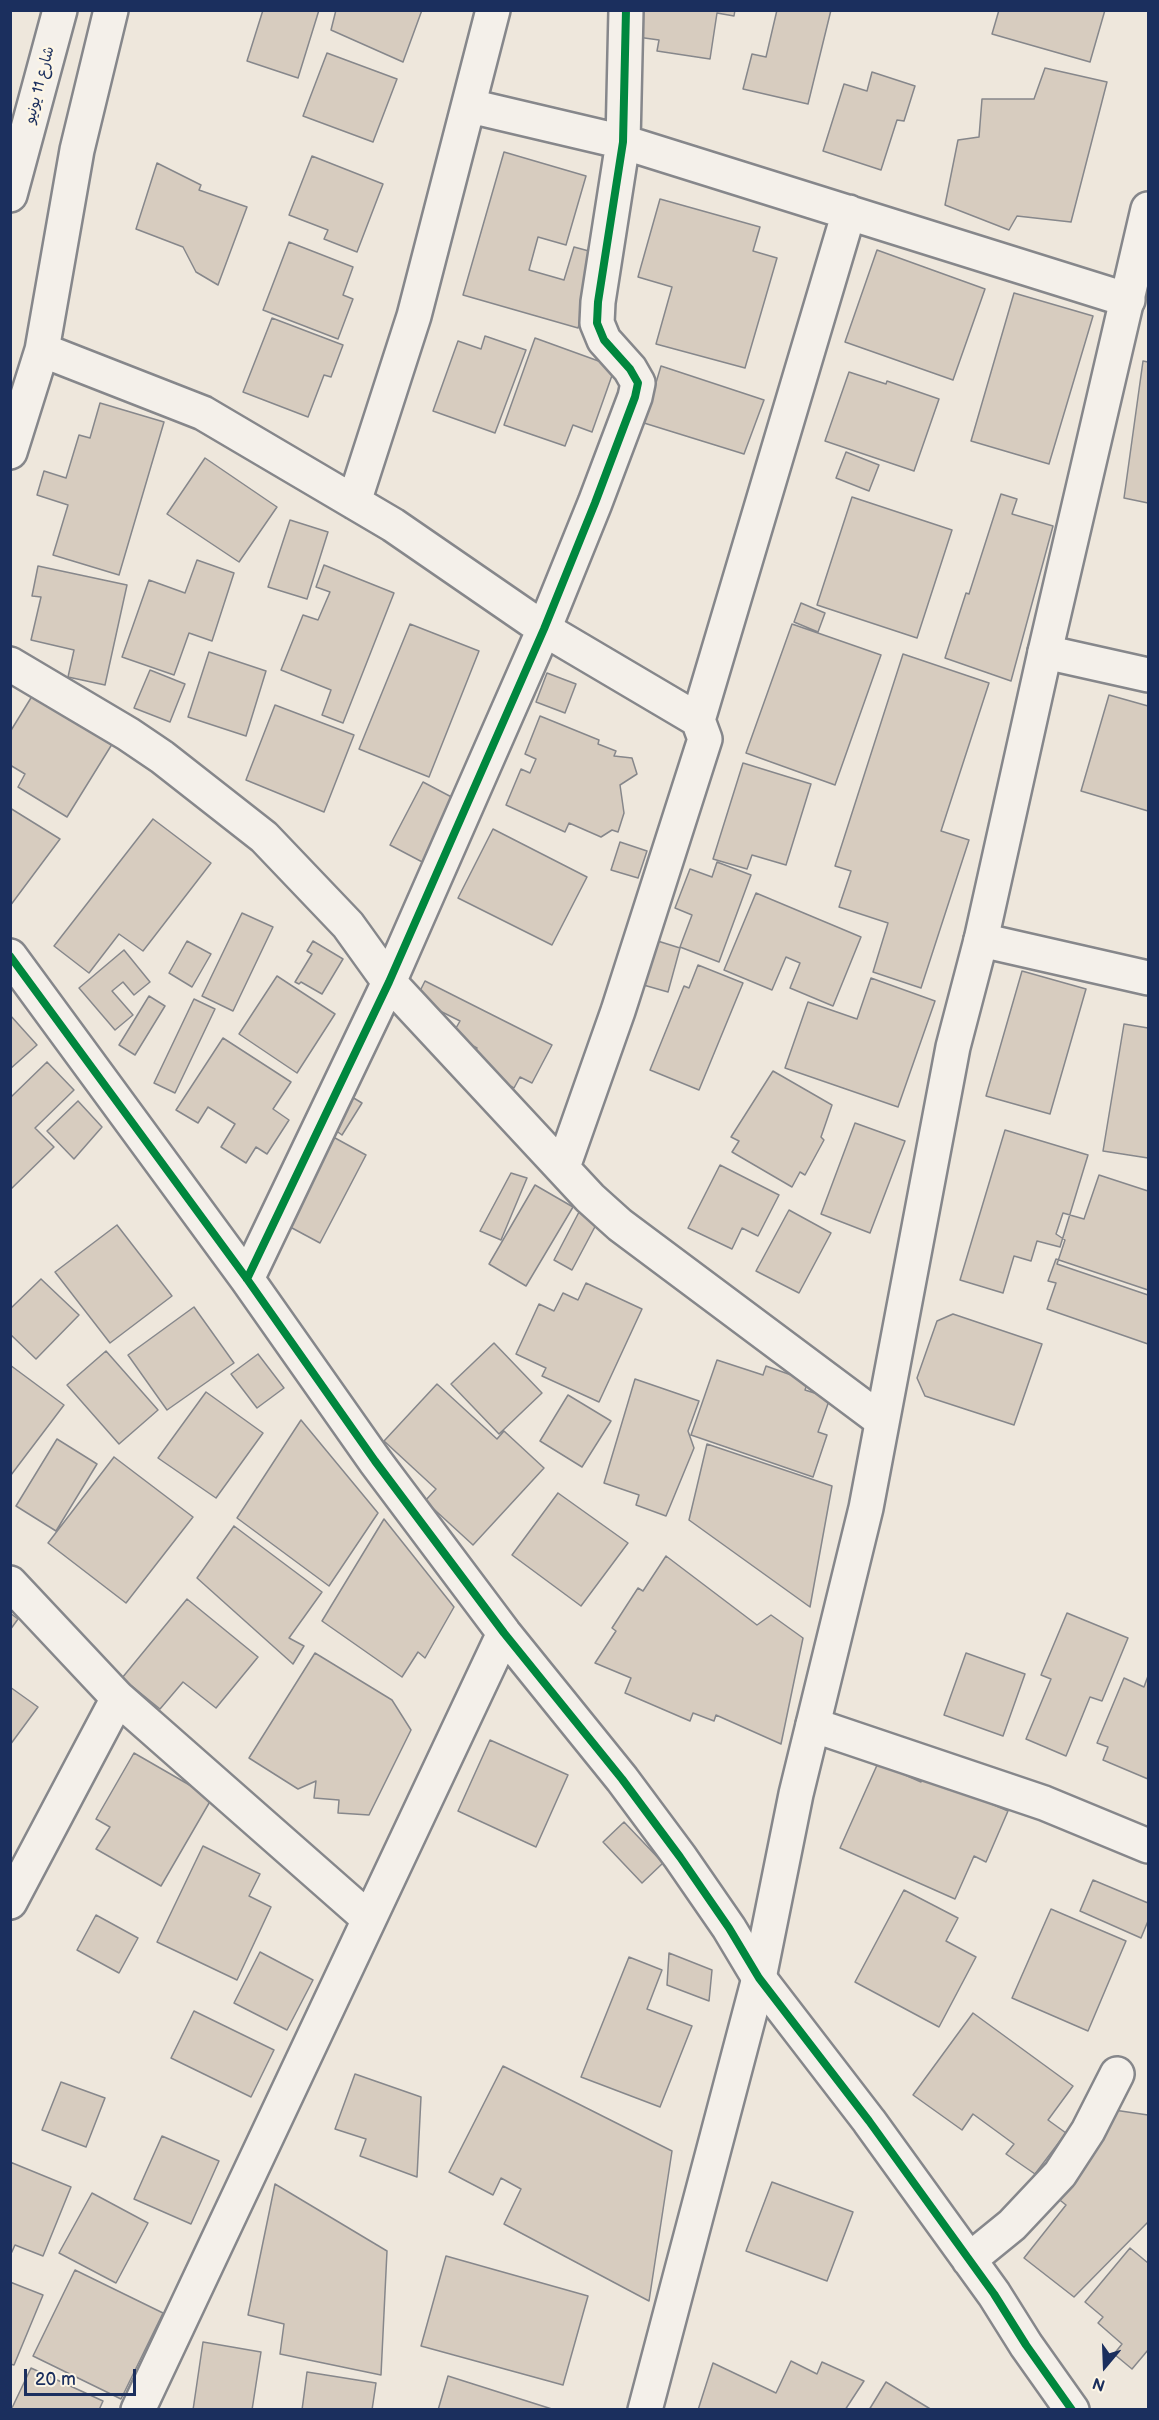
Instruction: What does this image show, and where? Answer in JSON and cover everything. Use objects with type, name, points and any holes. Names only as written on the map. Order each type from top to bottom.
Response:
[{"type":"main road","name":"شارع 11 يونيو","points":[[10,195],[60,10]]},
{"type":"main road","points":[[10,452],[42,350],[76,150],[111,10]]},
{"type":"main road","points":[[354,502],[414,316],[494,10]]},
{"type":"main road","points":[[248,1279],[389,982],[544,629],[596,503],[635,397],[638,383],[630,369],[604,340],[597,322],[598,302],[623,141],[626,10]]},
{"type":"main road","points":[[470,106],[623,141],[1128,300]]},
{"type":"main road","points":[[645,2409],[759,1978],[796,1794],[866,1508],[953,1047],[981,940],[1045,652],[1149,209]]},
{"type":"main road","points":[[563,1167],[618,1011],[705,739],[698,720],[849,212]]},
{"type":"main road","points":[[42,350],[203,413],[393,525],[544,629],[698,720]]},
{"type":"main road","points":[[1045,652],[1149,675]]},
{"type":"main road","points":[[10,664],[128,734],[162,757],[264,837],[348,925],[389,982],[590,1198],[620,1225],[881,1420]]},
{"type":"main road","points":[[981,940],[1149,978]]},
{"type":"main road","points":[[10,956],[248,1279],[375,1461],[504,1633],[680,1857],[729,1928],[759,1978],[869,2121],[969,2260],[1059,2404]]},
{"type":"main road","points":[[10,1583],[118,1698],[369,1919]]},
{"type":"main road","points":[[138,2409],[504,1633]]},
{"type":"main road","points":[[10,1902],[118,1698]]},
{"type":"main road","points":[[813,1725],[1044,1803],[1149,1846]]},
{"type":"main road","points":[[969,2260],[1012,2225],[1060,2174],[1088,2131],[1116,2074]]},
{"type":"building","points":[[263,10],[319,10],[298,78],[247,61]]},
{"type":"building","points":[[336,10],[422,10],[403,62],[331,30]]},
{"type":"building","points":[[634,10],[735,10],[734,16],[717,13],[710,59],[657,51],[659,40],[630,36]]},
{"type":"building","points":[[777,10],[831,10],[808,104],[743,89],[752,54],[766,57]]},
{"type":"building","points":[[999,10],[1105,10],[1090,62],[992,34]]},
{"type":"building","points":[[327,53],[397,79],[373,142],[303,116]]},
{"type":"building","points":[[1045,68],[1107,82],[1071,222],[1017,216],[1009,230],[945,205],[958,140],[979,137],[982,99],[1034,99]]},
{"type":"building","points":[[872,72],[915,86],[904,121],[897,120],[881,170],[823,151],[844,84],[867,91]]},
{"type":"building","points":[[504,152],[586,176],[566,245],[538,237],[529,270],[564,280],[574,247],[600,254],[578,328],[463,295]]},
{"type":"building","points":[[312,156],[383,184],[357,252],[324,239],[328,230],[289,215]]},
{"type":"building","points":[[157,163],[201,185],[199,190],[247,207],[218,285],[196,272],[183,247],[136,229]]},
{"type":"building","points":[[660,199],[760,227],[753,251],[777,258],[745,368],[656,344],[672,287],[638,277]]},
{"type":"building","points":[[289,242],[353,267],[343,295],[353,299],[338,339],[263,310]]},
{"type":"building","points":[[877,250],[985,289],[953,380],[845,342]]},
{"type":"building","points":[[1014,293],[1093,316],[1049,464],[971,441]]},
{"type":"building","points":[[272,318],[343,345],[331,377],[324,375],[308,417],[243,392]]},
{"type":"building","points":[[485,336],[526,350],[495,433],[433,411],[458,341],[481,349]]},
{"type":"building","points":[[535,338],[615,367],[592,432],[573,425],[565,446],[504,425]]},
{"type":"building","points":[[1143,361],[1148,362],[1148,503],[1124,498]]},
{"type":"building","points":[[661,366],[764,400],[744,454],[644,423]]},
{"type":"building","points":[[849,372],[886,384],[887,381],[939,399],[914,471],[825,441]]},
{"type":"building","points":[[100,403],[164,422],[119,575],[53,555],[68,505],[37,495],[44,471],[66,478],[79,435],[90,438]]},
{"type":"building","points":[[846,452],[879,465],[869,491],[836,478]]},
{"type":"building","points":[[205,458],[277,507],[239,562],[167,514]]},
{"type":"building","points":[[1001,494],[1017,499],[1012,514],[1053,526],[1011,681],[945,658],[966,593],[969,594]]},
{"type":"building","points":[[852,497],[952,530],[917,638],[817,605]]},
{"type":"building","points":[[290,520],[328,532],[307,599],[268,587]]},
{"type":"building","points":[[197,560],[234,573],[212,641],[189,633],[174,675],[122,657],[149,580],[185,593]]},
{"type":"building","points":[[324,565],[394,593],[343,723],[322,715],[331,690],[281,670],[303,615],[318,620],[330,592],[316,587]]},
{"type":"building","points":[[38,566],[127,585],[105,685],[68,677],[74,650],[31,640],[41,597],[32,596]]},
{"type":"building","points":[[801,603],[825,613],[818,632],[794,622]]},
{"type":"building","points":[[410,624],[479,651],[429,777],[359,749]]},
{"type":"building","points":[[792,624],[881,655],[835,785],[746,753]]},
{"type":"building","points":[[209,652],[266,671],[246,736],[188,717]]},
{"type":"building","points":[[903,654],[989,683],[941,831],[969,840],[921,988],[873,972],[888,923],[839,907],[851,871],[835,866]]},
{"type":"building","points":[[150,670],[185,684],[170,722],[134,708]]},
{"type":"building","points":[[547,673],[576,684],[565,713],[536,702]]},
{"type":"building","points":[[34,693],[114,741],[67,817],[18,787],[25,774],[10,765],[10,732]]},
{"type":"building","points":[[1109,695],[1148,706],[1148,811],[1081,791]]},
{"type":"building","points":[[275,705],[354,735],[324,812],[246,780]]},
{"type":"building","points":[[540,716],[599,740],[598,744],[616,751],[614,756],[632,758],[637,774],[620,785],[624,813],[618,832],[612,830],[601,837],[569,823],[565,832],[506,805],[521,769],[530,773],[536,759],[525,754]]},
{"type":"building","points":[[743,763],[811,784],[786,865],[752,855],[747,869],[713,859]]},
{"type":"building","points":[[423,782],[461,802],[428,865],[390,845]]},
{"type":"building","points":[[10,808],[60,839],[10,906]]},
{"type":"building","points":[[153,819],[211,863],[143,951],[119,934],[89,973],[54,946]]},
{"type":"building","points":[[493,829],[587,877],[552,945],[458,898]]},
{"type":"building","points":[[620,842],[647,851],[638,878],[611,870]]},
{"type":"building","points":[[717,862],[751,875],[719,962],[680,947],[692,915],[675,908],[690,869],[712,877]]},
{"type":"building","points":[[756,893],[861,937],[833,1006],[790,988],[800,963],[786,957],[772,990],[724,970]]},
{"type":"building","points":[[242,913],[273,927],[233,1011],[202,996]]},
{"type":"building","points":[[645,937],[680,948],[668,992],[633,982]]},
{"type":"building","points":[[187,941],[211,954],[192,987],[169,973]]},
{"type":"building","points":[[313,941],[343,959],[322,994],[301,982],[299,984],[295,982],[312,954],[307,951]]},
{"type":"building","points":[[124,950],[150,982],[134,995],[123,982],[112,991],[133,1015],[115,1030],[79,988]]},
{"type":"building","points":[[698,965],[743,983],[699,1090],[650,1070],[684,986],[689,988]]},
{"type":"building","points":[[1022,971],[1086,989],[1050,1114],[986,1096]]},
{"type":"building","points":[[277,976],[335,1014],[297,1073],[239,1034]]},
{"type":"building","points":[[871,978],[935,1001],[898,1107],[785,1068],[808,1002],[857,1019]]},
{"type":"building","points":[[425,981],[552,1045],[532,1083],[520,1077],[514,1088],[483,1072],[472,1058],[477,1048],[452,1035],[460,1021],[416,999]]},
{"type":"building","points":[[149,996],[165,1006],[135,1055],[119,1045]]},
{"type":"building","points":[[194,999],[215,1009],[175,1093],[154,1083]]},
{"type":"building","points":[[10,1015],[37,1045],[10,1069]]},
{"type":"building","points":[[1124,1024],[1148,1028],[1148,1158],[1103,1151]]},
{"type":"building","points":[[223,1038],[291,1082],[273,1109],[289,1120],[267,1154],[256,1147],[246,1163],[221,1147],[235,1124],[208,1107],[198,1123],[176,1110]]},
{"type":"building","points":[[47,1062],[74,1090],[35,1128],[54,1147],[10,1190],[10,1098]]},
{"type":"building","points":[[773,1071],[832,1105],[821,1137],[824,1140],[805,1175],[800,1172],[792,1187],[732,1152],[739,1141],[731,1137]]},
{"type":"building","points":[[347,1094],[362,1103],[342,1135],[328,1125]]},
{"type":"building","points":[[78,1101],[102,1127],[74,1159],[47,1131]]},
{"type":"building","points":[[855,1123],[905,1141],[870,1233],[821,1214]]},
{"type":"building","points":[[1005,1130],[1088,1155],[1060,1247],[1037,1241],[1031,1261],[1014,1256],[1003,1293],[960,1280]]},
{"type":"building","points":[[326,1133],[366,1155],[320,1243],[279,1221]]},
{"type":"building","points":[[720,1165],[779,1195],[758,1236],[742,1228],[732,1249],[688,1228]]},
{"type":"building","points":[[511,1173],[527,1178],[501,1240],[480,1231]]},
{"type":"building","points":[[1099,1175],[1148,1191],[1148,1295],[1057,1264],[1065,1240],[1056,1234],[1063,1213],[1084,1219]]},
{"type":"building","points":[[535,1185],[573,1207],[526,1286],[489,1264]]},
{"type":"building","points":[[789,1210],[831,1233],[799,1293],[756,1271]]},
{"type":"building","points":[[579,1212],[598,1221],[572,1270],[554,1260]]},
{"type":"building","points":[[117,1225],[172,1296],[110,1343],[55,1272]]},
{"type":"building","points":[[1056,1259],[1148,1290],[1148,1344],[1047,1309],[1056,1283],[1048,1281]]},
{"type":"building","points":[[41,1279],[79,1315],[36,1359],[10,1334],[10,1309]]},
{"type":"building","points":[[586,1283],[642,1309],[599,1402],[542,1376],[546,1368],[516,1354],[539,1304],[554,1311],[563,1293],[578,1300]]},
{"type":"building","points":[[194,1307],[234,1363],[167,1410],[128,1355]]},
{"type":"building","points":[[953,1314],[1042,1344],[1014,1425],[925,1396],[917,1378],[937,1321]]},
{"type":"building","points":[[494,1343],[542,1393],[499,1434],[451,1384]]},
{"type":"building","points":[[106,1351],[158,1410],[119,1444],[67,1385]]},
{"type":"building","points":[[258,1354],[284,1388],[257,1408],[231,1374]]},
{"type":"building","points":[[717,1360],[763,1375],[766,1366],[808,1381],[805,1390],[830,1398],[818,1432],[827,1435],[813,1477],[691,1435]]},
{"type":"building","points":[[10,1365],[64,1405],[11,1475],[10,1475]]},
{"type":"building","points":[[635,1379],[699,1401],[688,1431],[694,1448],[666,1516],[636,1505],[639,1495],[604,1483]]},
{"type":"building","points":[[437,1384],[497,1439],[504,1431],[544,1468],[473,1545],[425,1501],[436,1489],[384,1441]]},
{"type":"building","points":[[206,1392],[263,1433],[216,1498],[158,1458]]},
{"type":"building","points":[[568,1395],[611,1421],[582,1467],[540,1441]]},
{"type":"building","points":[[301,1420],[378,1513],[329,1586],[237,1518]]},
{"type":"building","points":[[57,1439],[97,1464],[56,1531],[16,1506]]},
{"type":"building","points":[[707,1444],[832,1486],[810,1607],[689,1520]]},
{"type":"building","points":[[114,1457],[193,1517],[126,1603],[48,1543]]},
{"type":"building","points":[[558,1493],[628,1543],[581,1606],[512,1555]]},
{"type":"building","points":[[384,1519],[454,1607],[425,1658],[418,1652],[402,1677],[322,1621]]},
{"type":"building","points":[[234,1526],[322,1592],[289,1638],[304,1646],[293,1664],[197,1578]]},
{"type":"building","points":[[666,1556],[757,1625],[771,1615],[803,1638],[781,1744],[716,1715],[714,1721],[693,1713],[690,1721],[625,1693],[631,1678],[595,1663],[616,1631],[612,1628],[638,1588],[643,1591]]},
{"type":"building","points":[[187,1599],[258,1657],[216,1708],[183,1682],[160,1709],[122,1678]]},
{"type":"building","points":[[10,1613],[18,1619],[10,1630]]},
{"type":"building","points":[[1067,1613],[1128,1638],[1102,1701],[1090,1697],[1066,1756],[1026,1739],[1051,1679],[1041,1675]]},
{"type":"building","points":[[315,1653],[392,1700],[411,1730],[369,1815],[338,1813],[339,1800],[314,1798],[316,1781],[298,1789],[249,1758]]},
{"type":"building","points":[[966,1653],[1025,1674],[1003,1736],[944,1715]]},
{"type":"building","points":[[1148,1676],[1148,1779],[1103,1760],[1108,1747],[1097,1743],[1124,1678],[1144,1687]]},
{"type":"building","points":[[10,1687],[38,1707],[10,1745]]},
{"type":"building","points":[[490,1740],[568,1775],[536,1847],[458,1811]]},
{"type":"building","points":[[134,1753],[212,1798],[161,1886],[96,1849],[110,1827],[96,1819]]},
{"type":"building","points":[[878,1763],[921,1782],[924,1775],[1008,1811],[986,1862],[974,1856],[955,1899],[840,1848]]},
{"type":"building","points":[[624,1822],[663,1863],[642,1883],[603,1842]]},
{"type":"building","points":[[203,1846],[260,1874],[249,1896],[271,1907],[237,1980],[157,1942]]},
{"type":"building","points":[[1093,1880],[1148,1903],[1148,1921],[1141,1938],[1080,1911]]},
{"type":"building","points":[[904,1890],[958,1918],[946,1941],[976,1957],[939,2027],[855,1982]]},
{"type":"building","points":[[1051,1909],[1126,1941],[1088,2031],[1012,1998]]},
{"type":"building","points":[[96,1915],[138,1938],[119,1973],[77,1950]]},
{"type":"building","points":[[260,1952],[313,1980],[287,2030],[234,2003]]},
{"type":"building","points":[[669,1953],[712,1970],[709,2001],[667,1985]]},
{"type":"building","points":[[629,1957],[662,1970],[647,2009],[692,2026],[660,2107],[581,2077]]},
{"type":"building","points":[[194,2011],[274,2050],[251,2097],[171,2058]]},
{"type":"building","points":[[973,2013],[1073,2086],[1048,2120],[1066,2133],[1035,2174],[1006,2154],[1014,2144],[973,2114],[962,2130],[913,2095]]},
{"type":"building","points":[[503,2066],[672,2151],[649,2301],[504,2224],[521,2189],[501,2178],[493,2195],[449,2172]]},
{"type":"building","points":[[355,2074],[421,2097],[417,2177],[360,2156],[366,2139],[335,2129]]},
{"type":"building","points":[[61,2082],[105,2098],[86,2147],[42,2130]]},
{"type":"building","points":[[1114,2110],[1148,2115],[1148,2222],[1074,2297],[1024,2258],[1066,2205],[1056,2197]]},
{"type":"building","points":[[162,2136],[219,2161],[191,2224],[134,2199]]},
{"type":"building","points":[[10,2162],[71,2187],[43,2256],[15,2245],[10,2256]]},
{"type":"building","points":[[772,2182],[853,2212],[827,2281],[746,2251]]},
{"type":"building","points":[[275,2184],[387,2251],[381,2375],[280,2354],[284,2324],[248,2315]]},
{"type":"building","points":[[92,2193],[148,2223],[116,2283],[59,2253]]},
{"type":"building","points":[[1130,2248],[1148,2263],[1148,2350],[1132,2369],[1114,2354],[1122,2344],[1098,2323],[1103,2317],[1085,2302]]},
{"type":"building","points":[[446,2256],[588,2296],[563,2385],[421,2346]]},
{"type":"building","points":[[75,2270],[163,2313],[121,2399],[33,2356]]},
{"type":"building","points":[[10,2282],[43,2295],[14,2365],[10,2364]]},
{"type":"building","points":[[203,2342],[261,2352],[252,2410],[193,2410]]},
{"type":"building","points":[[791,2361],[817,2374],[822,2362],[864,2381],[845,2410],[698,2410],[713,2363],[776,2393]]},
{"type":"building","points":[[31,2368],[103,2401],[99,2410],[11,2410]]},
{"type":"building","points":[[307,2372],[376,2383],[372,2410],[302,2410]]},
{"type":"building","points":[[448,2376],[555,2410],[438,2410]]},
{"type":"building","points":[[886,2382],[932,2410],[869,2410]]},
{"type":"cycle path","points":[[247,1279],[389,982],[544,629],[635,397],[638,383],[630,369],[604,340],[597,323],[598,302],[623,142],[626,10]]},
{"type":"cycle path","points":[[10,956],[247,1279],[375,1461],[504,1633],[622,1779],[680,1857],[729,1928],[759,1978],[869,2121],[994,2294],[1026,2345],[1072,2410]]}]
